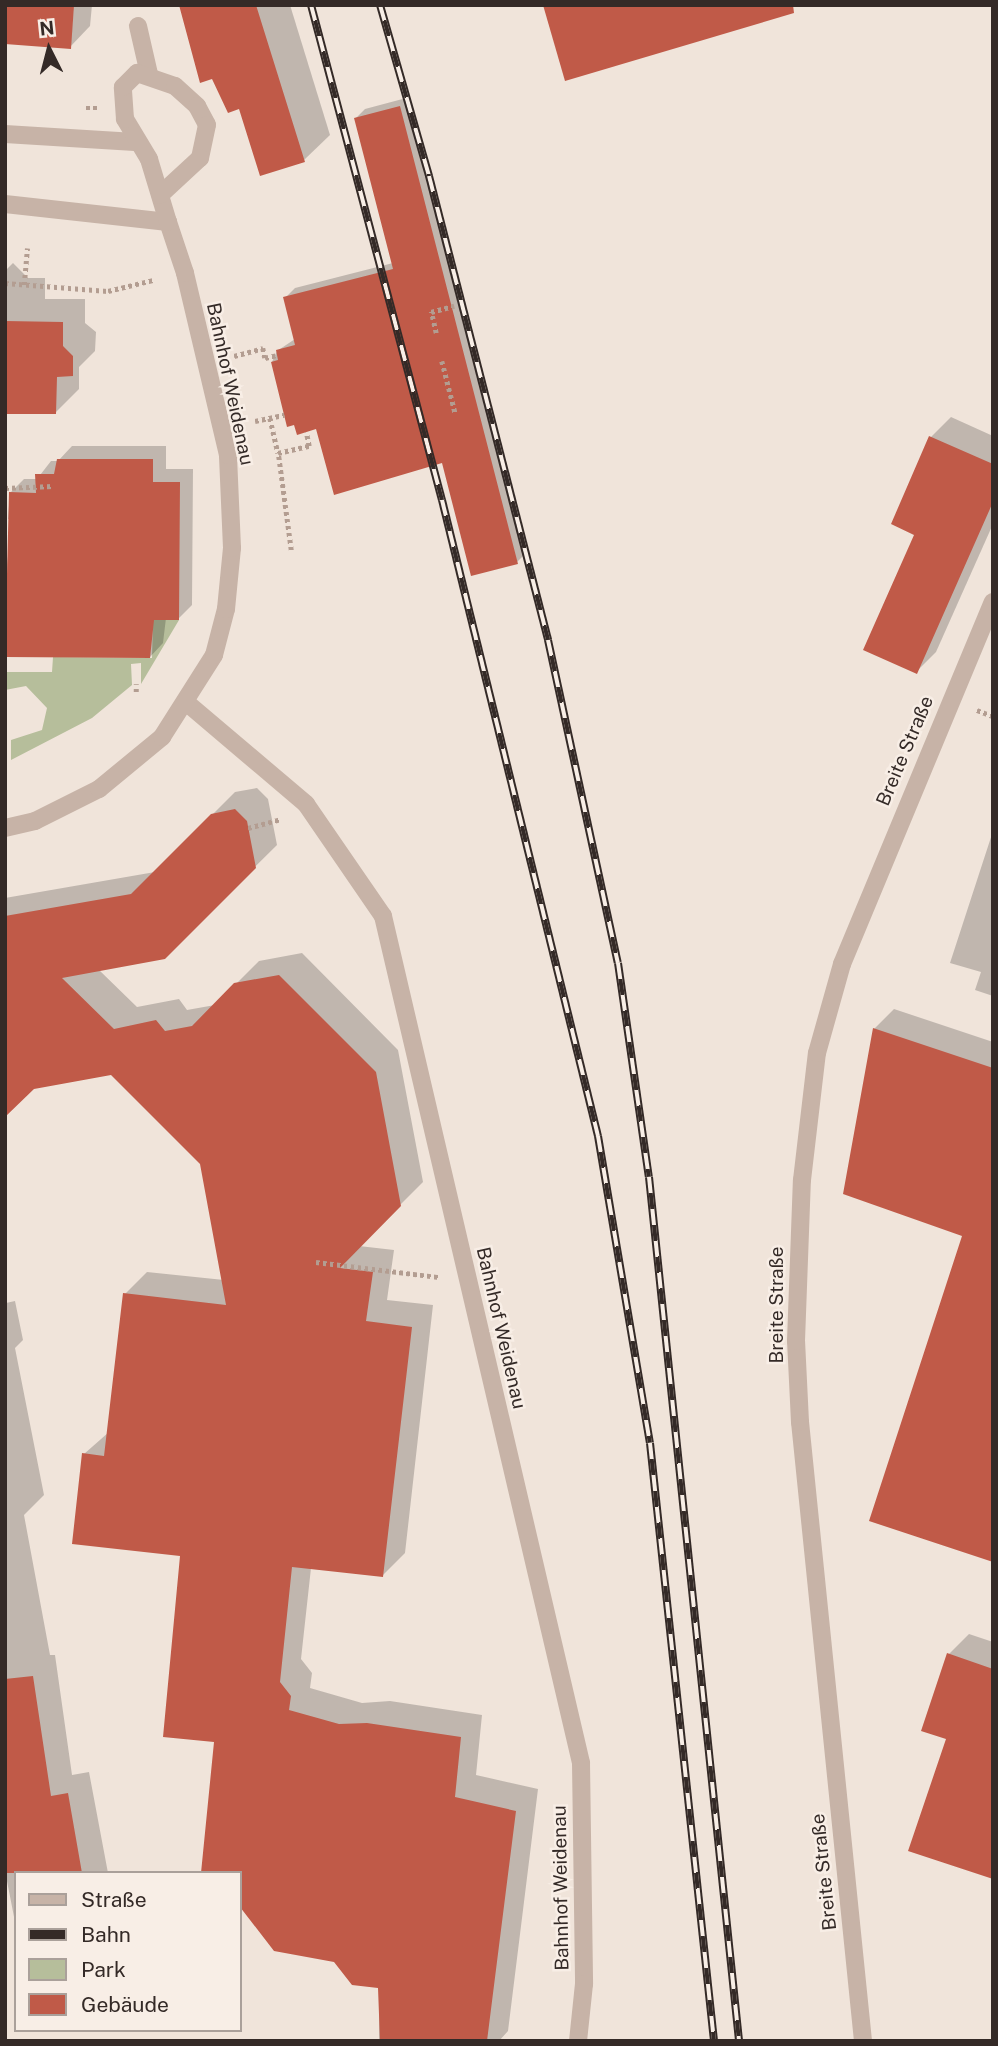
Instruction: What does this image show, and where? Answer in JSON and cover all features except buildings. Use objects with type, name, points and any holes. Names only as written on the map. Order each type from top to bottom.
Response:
[{"type":"street","points":[[138,26],[149,74],[186,95],[207,125],[200,158],[160,195]]},
{"type":"street","name":"Bahnhof Weidenau","points":[[5,828],[66,806],[115,778],[162,737],[187,703],[214,655],[226,609],[232,548],[225,442],[185,273],[149,159],[135,142],[125,120],[123,87],[130,76],[149,74]]},
{"type":"street","points":[[5,134],[135,142]]},
{"type":"street","points":[[5,204],[168,222]]},
{"type":"street","name":"Breite Straße","points":[[863,2041],[800,1422],[796,1341],[802,1180],[817,1053],[842,964],[993,602]]},
{"type":"street","name":"Bahnhof Weidenau","points":[[187,703],[306,804],[383,916],[581,1763],[584,1984],[578,2041]]},
{"type":"path","points":[[24,285],[27,248]]},
{"type":"path","points":[[5,283],[108,291],[153,280]]},
{"type":"path","points":[[436,333],[431,312],[454,306]]},
{"type":"path","points":[[234,356],[263,348],[265,358],[277,355]]},
{"type":"path","points":[[442,361],[455,412]]},
{"type":"path","points":[[255,421],[284,415]]},
{"type":"path","points":[[270,418],[278,453],[291,550]]},
{"type":"path","points":[[278,453],[309,446],[306,432]]},
{"type":"path","points":[[5,488],[53,486]]},
{"type":"path","points":[[136,684],[136,692]]},
{"type":"path","points":[[248,828],[267,823]]},
{"type":"path","points":[[316,1262],[468,1280]]},
{"type":"green space","points":[[153,620],[179,620],[141,684],[141,663],[131,664],[132,685],[92,718],[11,760],[11,740],[42,730],[47,708],[26,686],[5,690],[5,672],[52,672],[53,657],[152,658]]},
{"type":"railway","points":[[311,5],[442,500],[598,1136],[650,1443],[714,2041]]},
{"type":"railway","points":[[380,5],[429,176],[548,640],[618,963],[649,1177],[739,2041]]}]
